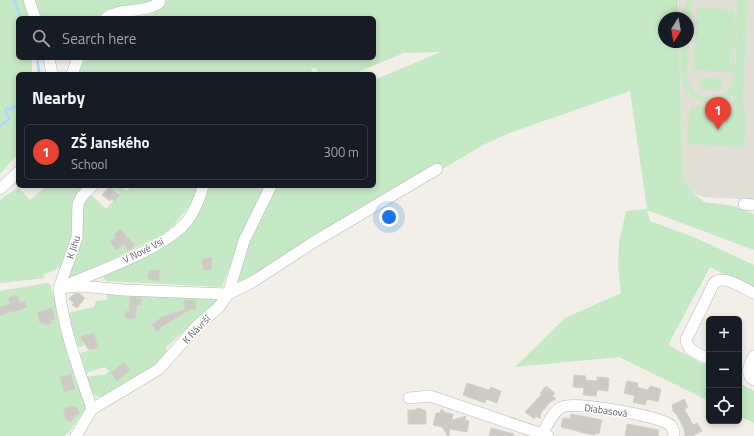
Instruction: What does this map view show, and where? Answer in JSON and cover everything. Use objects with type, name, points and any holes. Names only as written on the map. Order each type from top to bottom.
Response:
[{"type":"street","points":[[29,0],[34,16]]},
{"type":"street","points":[[111,16],[118,13],[152,8],[159,3],[160,0]]},
{"type":"street","points":[[49,60],[52,72]]},
{"type":"street","points":[[73,72],[77,60]]},
{"type":"street","points":[[92,409],[68,331],[61,304],[59,288],[80,286],[123,290],[228,294],[254,281],[312,243],[437,169]]},
{"type":"street","points":[[0,189],[16,174]]},
{"type":"street","name":"K Jihu","points":[[59,288],[77,238],[78,204],[82,196],[90,188]]},
{"type":"street","name":"V Nové Vsi","points":[[59,288],[141,252],[178,231],[188,220],[196,205],[202,188]]},
{"type":"street","name":"K Návrší","points":[[76,436],[92,409],[159,370],[197,326],[219,307],[228,294],[244,241],[270,188]]},
{"type":"street","points":[[706,358],[690,350],[686,340],[714,283],[717,280],[725,279],[754,293]]},
{"type":"street","points":[[754,356],[748,370],[750,376],[754,380]]},
{"type":"street","points":[[409,398],[430,396],[546,435]]},
{"type":"street","name":"Diabasová","points":[[546,435],[556,412],[561,407],[569,404],[616,410],[663,420],[670,425],[674,436]]},
{"type":"shaded area","points":[[679,0],[754,0],[754,200],[704,197],[693,193],[683,179],[679,48],[694,48],[694,12],[679,12]]},
{"type":"green space","points":[[0,0],[24,0],[28,16],[16,16],[16,60],[32,60],[32,72],[16,72],[16,156],[0,174]]},
{"type":"green space","points":[[31,0],[152,0],[109,11],[105,16],[36,16]]},
{"type":"green space","points":[[167,0],[678,0],[679,12],[658,12],[658,48],[679,48],[683,179],[693,193],[704,202],[734,206],[754,214],[754,250],[647,210],[650,221],[696,238],[754,265],[754,290],[710,267],[668,345],[706,365],[706,400],[619,357],[515,367],[565,318],[621,293],[618,265],[619,243],[626,211],[647,209],[630,91],[512,132],[485,144],[244,286],[237,280],[249,242],[275,188],[376,188],[376,79],[441,52],[404,53],[358,72],[318,72],[316,68],[311,69],[312,72],[78,72],[85,60],[376,60],[376,16],[144,16],[154,13],[162,8]]},
{"type":"green space","points":[[686,0],[692,0],[691,12],[685,12]]},
{"type":"green space","points":[[738,0],[748,0],[742,108],[733,107],[733,94],[720,102],[714,103],[708,103],[696,99],[684,85],[681,75],[682,48],[689,48],[687,74],[690,84],[695,92],[711,98],[726,92],[732,85],[735,75],[731,75],[735,17],[737,18],[734,66],[736,66]]},
{"type":"green space","points":[[697,8],[734,10],[730,72],[693,70]]},
{"type":"green space","points":[[700,78],[721,79],[721,90],[700,89]]},
{"type":"green space","points":[[690,106],[746,109],[744,147],[687,144]]},
{"type":"green space","points":[[17,188],[19,188],[30,200],[44,188],[86,188],[81,191],[76,233],[61,267],[43,275],[45,278],[0,283],[0,200]]},
{"type":"green space","points":[[110,188],[124,188],[126,191],[130,188],[200,188],[193,209],[188,207],[173,226],[160,236],[72,279],[67,279],[79,207],[88,192],[106,209],[120,193],[116,191],[114,192]],"holes":[[[120,230],[135,245],[129,251],[119,241],[117,243],[120,247],[117,250],[110,242],[116,237],[114,235]]]},
{"type":"green space","points":[[205,188],[263,188],[240,239],[222,287],[107,281],[104,279],[103,276],[170,240]]},
{"type":"green space","points":[[47,283],[50,284],[86,409],[69,432],[64,436],[0,436],[0,291]],"holes":[[[15,295],[18,296],[20,303],[25,302],[27,309],[13,312],[8,299]]]},
{"type":"green space","points":[[108,289],[218,299],[218,302],[165,348],[170,355],[153,371],[101,397],[93,393],[87,377],[106,374],[109,371],[105,367],[86,373],[80,353],[98,348],[94,333],[81,337],[84,346],[78,347],[68,313],[94,307],[96,301],[107,300]]},
{"type":"green space","points":[[742,385],[754,391],[754,423],[742,417]]},
{"type":"building","points":[[108,188],[110,188],[120,195],[114,201],[112,199],[110,201],[102,195]]},
{"type":"building","points":[[120,229],[135,245],[129,251],[123,244],[117,250],[110,242],[116,237],[114,235]]},
{"type":"building","points":[[212,257],[211,270],[203,270],[202,259]]},
{"type":"building","points":[[150,270],[160,271],[159,281],[148,279],[148,272],[150,272]]},
{"type":"building","points":[[79,293],[85,298],[77,308],[72,305],[74,303],[69,299],[74,294]]},
{"type":"building","points":[[15,295],[18,296],[20,303],[25,301],[27,308],[12,311],[0,316],[0,307],[10,304],[8,298]]},
{"type":"building","points":[[130,297],[141,298],[141,305],[137,305],[135,319],[125,318],[125,311],[129,312]]},
{"type":"building","points":[[184,300],[196,300],[196,309],[189,309],[161,327],[157,332],[152,325],[162,317],[186,309],[184,308]]},
{"type":"building","points":[[52,308],[55,319],[51,320],[52,323],[45,325],[44,322],[40,323],[37,312]]},
{"type":"building","points":[[94,333],[98,348],[89,350],[80,337]]},
{"type":"building","points":[[124,362],[130,370],[117,381],[111,373]]},
{"type":"building","points":[[71,374],[75,389],[64,392],[60,377]]},
{"type":"building","points":[[574,375],[586,376],[585,380],[597,381],[597,377],[609,378],[608,391],[597,390],[596,396],[583,395],[584,388],[573,387]]},
{"type":"building","points":[[627,381],[638,383],[637,387],[648,390],[650,386],[661,389],[658,402],[647,399],[645,405],[633,402],[635,396],[624,393]]},
{"type":"building","points":[[467,383],[489,390],[491,387],[501,391],[497,403],[486,399],[485,403],[463,395]]},
{"type":"building","points":[[546,386],[555,393],[552,396],[556,399],[550,402],[541,413],[540,419],[536,416],[534,419],[525,412],[542,394],[540,393]]},
{"type":"building","points":[[684,399],[688,407],[684,409],[693,425],[697,423],[702,431],[692,436],[685,436],[684,429],[677,415],[673,411],[672,405]]},
{"type":"building","points":[[67,407],[77,407],[79,414],[74,416],[71,422],[68,420],[66,421],[63,410]]},
{"type":"building","points":[[418,408],[426,411],[426,424],[408,424],[408,410],[415,410]]},
{"type":"building","points":[[441,409],[446,413],[453,414],[452,420],[466,416],[465,420],[469,421],[467,432],[450,429],[448,436],[442,427],[433,425],[436,413],[440,413]]},
{"type":"building","points":[[571,414],[602,420],[599,434],[595,433],[595,435],[584,433],[561,427],[563,418],[570,419]]},
{"type":"building","points":[[627,424],[659,430],[658,436],[625,436]]},
{"type":"building","points":[[491,428],[514,434],[514,436],[489,436]]},
{"type":"waterway","points":[[14,0],[20,16]]},
{"type":"waterway","points":[[37,60],[38,72]]},
{"type":"waterway","points":[[0,126],[9,119],[5,110],[7,108],[10,109],[16,107]]},
{"type":"place","name":"ZŠ Janského","points":[[718,130]]}]
